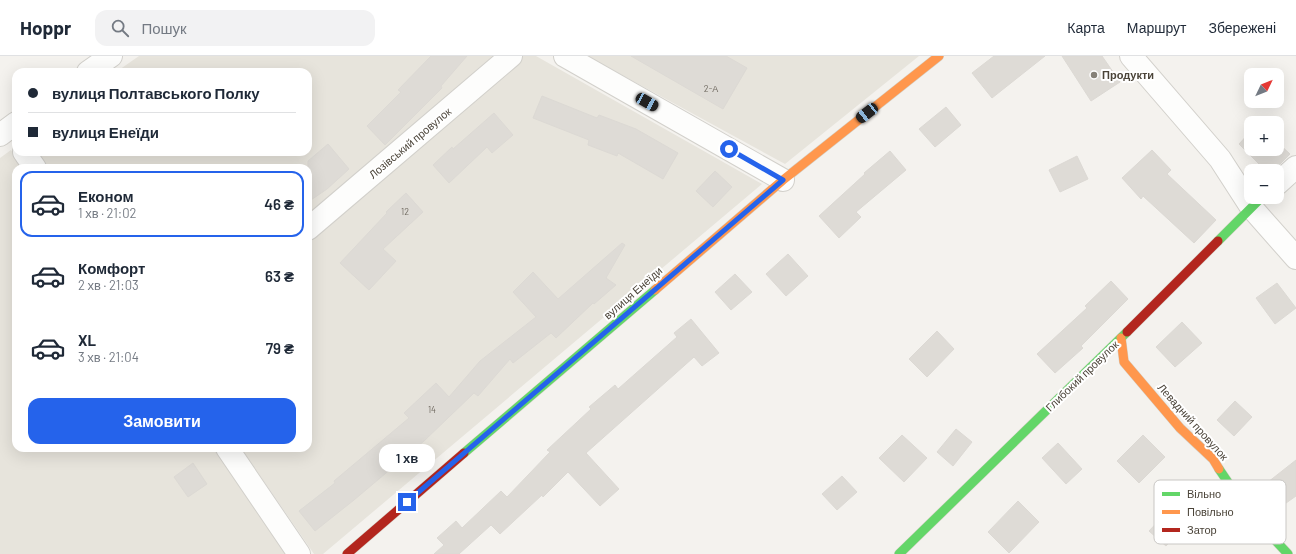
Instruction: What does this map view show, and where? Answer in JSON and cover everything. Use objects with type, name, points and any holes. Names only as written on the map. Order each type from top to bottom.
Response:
[{"type":"street","points":[[94,68],[111,56]]},
{"type":"street","name":"Лозівський провулок","points":[[312,226],[511,56]]},
{"type":"street","points":[[565,56],[783,180]]},
{"type":"street","name":"вулиця Енеїди","points":[[347,554],[783,180],[939,56]]},
{"type":"street","points":[[1131,56],[1244,187]]},
{"type":"street","points":[[1284,178],[1296,167]]},
{"type":"street","name":"Глибокий провулок","points":[[899,554],[1121,338],[1255,204]]},
{"type":"street","points":[[1258,204],[1296,258]]},
{"type":"street","name":"Левадний провулок","points":[[1121,338],[1124,362],[1180,428],[1213,459],[1227,480]]},
{"type":"street","points":[[229,452],[299,554]]},
{"type":"street","name":"Левадний провулок","points":[[1279,544],[1288,554]]},
{"type":"shaded area","points":[[139,56],[536,56],[762,184],[323,554],[314,554],[244,452],[312,452],[312,164],[46,164],[40,156],[312,156],[312,68],[122,68]]},
{"type":"shaded area","points":[[587,56],[919,56],[785,164]]},
{"type":"shaded area","points":[[11,150],[12,156],[15,156],[20,164],[12,164],[12,452],[217,452],[286,554],[0,554],[0,158]]},
{"type":"building","points":[[431,56],[467,56],[441,86],[442,88],[385,145],[367,126],[401,92],[398,90]]},
{"type":"building","points":[[631,56],[726,56],[747,68],[723,109]]},
{"type":"building","points":[[994,56],[1045,56],[992,98],[972,73]]},
{"type":"building","name":"Продукти","points":[[1062,56],[1102,56],[1120,82],[1091,101]]},
{"type":"building","points":[[542,96],[597,118],[599,115],[636,129],[678,153],[663,179],[618,153],[617,156],[588,145],[589,140],[533,118]]},
{"type":"building","points":[[946,107],[961,125],[935,147],[919,129]]},
{"type":"building","points":[[494,113],[513,135],[492,153],[487,147],[449,183],[433,165],[452,147],[453,149]]},
{"type":"building","points":[[1244,139],[1244,149],[1239,144]]},
{"type":"building","points":[[328,144],[349,169],[327,189],[312,199],[312,164],[308,164],[308,161]]},
{"type":"building","points":[[1284,148],[1290,154],[1280,164],[1259,164],[1251,156],[1284,156]]},
{"type":"building","points":[[1152,150],[1171,170],[1167,174],[1216,220],[1194,243],[1143,196],[1141,199],[1122,178]]},
{"type":"building","points":[[890,151],[906,170],[856,212],[861,217],[839,238],[819,216],[865,174],[864,173]]},
{"type":"building","points":[[1077,156],[1088,179],[1060,192],[1049,170]]},
{"type":"building","points":[[715,171],[732,187],[713,207],[696,191]]},
{"type":"building","points":[[406,193],[423,212],[383,249],[396,261],[369,290],[340,263],[387,213],[386,212]]},
{"type":"building","points":[[622,243],[625,245],[606,278],[616,285],[594,304],[593,303],[556,338],[551,333],[513,363],[510,359],[478,396],[474,393],[424,441],[315,531],[299,511],[335,483],[334,481],[409,418],[404,413],[436,383],[449,397],[480,361],[536,317],[513,292],[533,272],[558,299]]},
{"type":"building","points":[[788,254],[808,276],[786,296],[766,274]]},
{"type":"building","points":[[735,274],[752,292],[731,310],[715,292]]},
{"type":"building","points":[[1111,281],[1128,299],[1081,346],[1083,348],[1055,373],[1037,354],[1087,308],[1085,306]]},
{"type":"building","points":[[1277,283],[1296,308],[1275,324],[1256,298]]},
{"type":"building","points":[[691,319],[719,353],[702,366],[694,357],[586,453],[619,489],[600,506],[568,472],[543,497],[542,495],[500,534],[491,525],[459,554],[434,554],[444,545],[437,538],[456,521],[462,528],[501,491],[507,497],[550,452],[547,450],[591,409],[589,407],[615,385],[618,389],[677,337],[674,333]]},
{"type":"building","points":[[1182,322],[1202,343],[1175,367],[1156,347]]},
{"type":"building","points":[[937,331],[954,349],[927,377],[909,359]]},
{"type":"building","points":[[1235,401],[1252,417],[1234,436],[1217,420]]},
{"type":"building","points":[[956,429],[972,442],[953,466],[937,452]]},
{"type":"building","points":[[902,435],[927,458],[904,482],[879,458]]},
{"type":"building","points":[[1143,435],[1165,457],[1139,483],[1117,461]]},
{"type":"building","points":[[1058,443],[1082,469],[1066,484],[1042,458]]},
{"type":"building","points":[[1296,460],[1296,496],[1286,503],[1286,480],[1271,480]]},
{"type":"building","points":[[193,463],[207,484],[188,497],[174,477]]},
{"type":"building","points":[[842,476],[857,492],[837,510],[822,494]]},
{"type":"building","points":[[1018,501],[1039,522],[1009,553],[988,532]]},
{"type":"building","points":[[1154,526],[1154,535],[1149,531]]},
{"type":"traffic: fast","points":[[1218,241],[1255,204]]},
{"type":"traffic: fast","points":[[464,453],[655,290]]},
{"type":"traffic: fast","points":[[899,554],[1127,332]]},
{"type":"traffic: fast","points":[[1219,469],[1226,480]]},
{"type":"traffic: fast","points":[[1279,544],[1288,554]]},
{"type":"traffic: slow","points":[[655,290],[783,180],[939,56]]},
{"type":"traffic: slow","points":[[1121,338],[1124,362],[1180,428],[1213,459],[1219,469]]},
{"type":"traffic: jam","points":[[1127,332],[1218,241]]},
{"type":"traffic: jam","points":[[347,554],[464,453]]},
{"type":"place","name":"Продукти","points":[[1094,75]]},
{"type":"route","points":[[407,502],[783,180],[729,149]]}]
